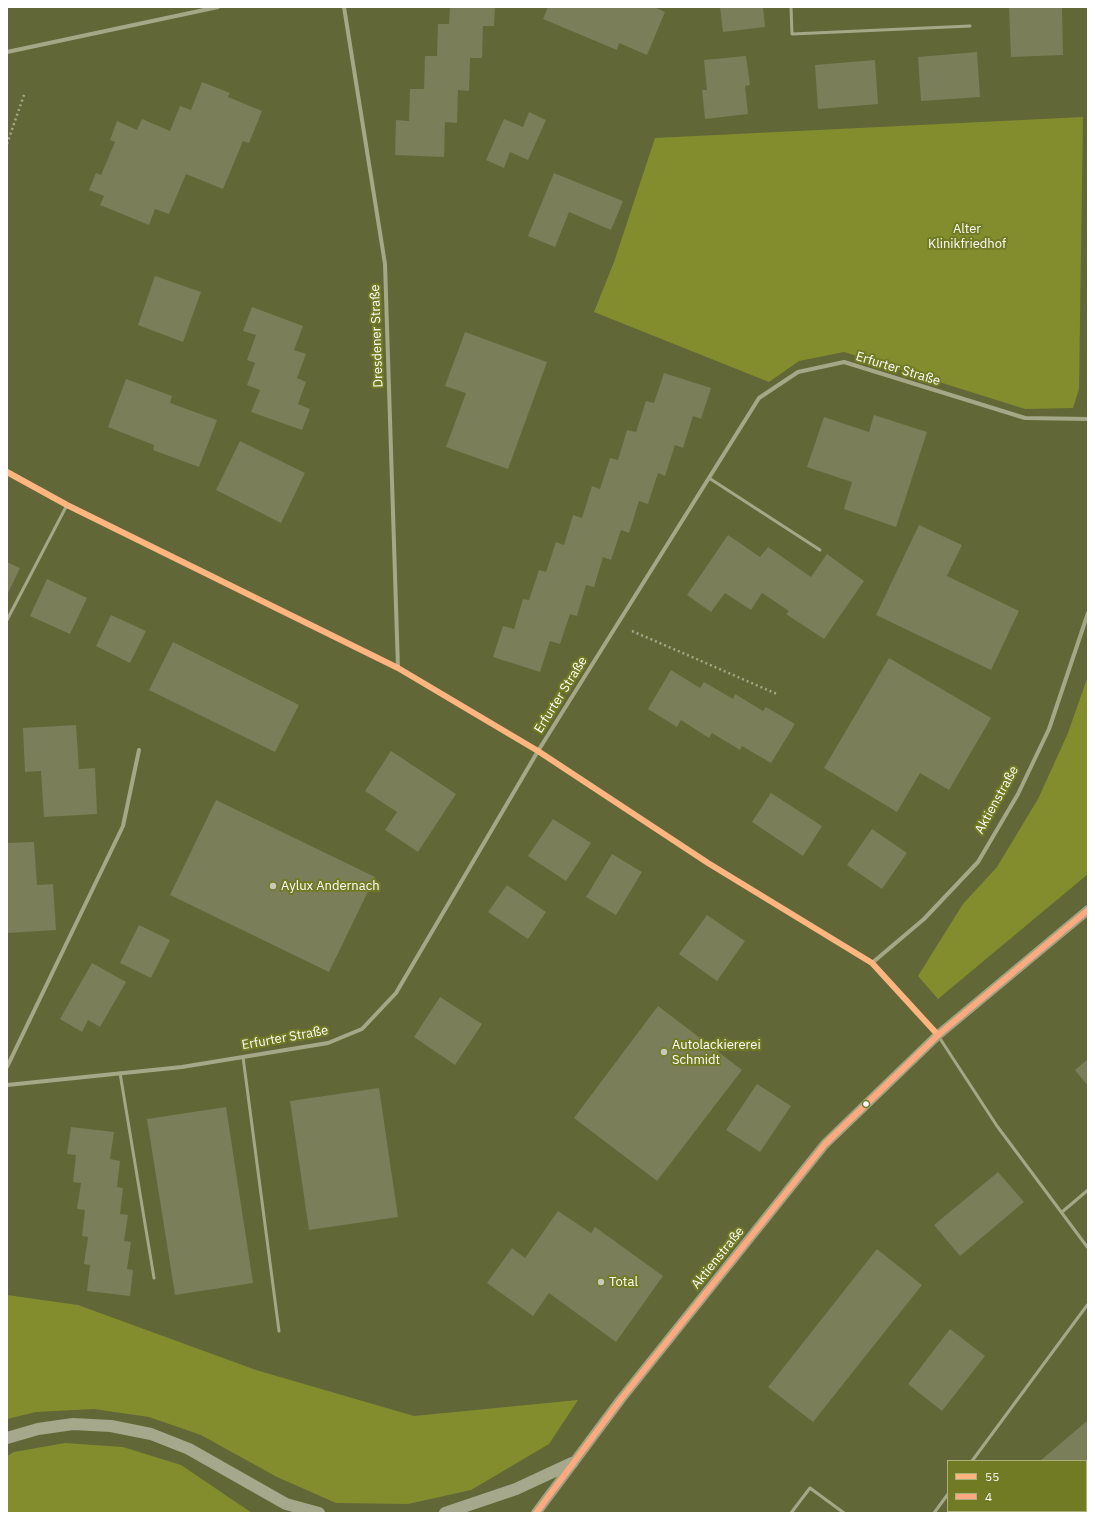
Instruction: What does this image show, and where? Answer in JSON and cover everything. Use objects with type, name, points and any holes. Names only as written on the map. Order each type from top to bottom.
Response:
[{"type":"highway","points":[[7,1438],[38,1429],[73,1424],[111,1426],[151,1434],[189,1449],[286,1504],[319,1513]]},
{"type":"highway","points":[[446,1513],[516,1489],[572,1463]]},
{"type":"highway","points":[[286,1504],[295,1513]]},
{"type":"street","points":[[7,52],[218,7]]},
{"type":"street","name":"Dresdener Straße","points":[[344,7],[384,264],[398,668]]},
{"type":"street","name":"Erfurter Straße","points":[[7,1085],[182,1067],[328,1043],[362,1029],[396,993],[538,751],[759,398],[798,372],[844,362],[1025,418],[1088,419]]},
{"type":"street","points":[[7,472],[66,505],[398,668],[538,751],[708,864],[872,963],[938,1035]]},
{"type":"street","name":"Aktienstraße","points":[[872,963],[924,919],[978,862],[1018,794],[1049,728],[1088,613]]},
{"type":"street","points":[[7,1067],[123,826],[139,750]]},
{"type":"street","name":"Aktienstraße","points":[[536,1513],[621,1399],[825,1144],[938,1035],[1088,910]]},
{"type":"lane","points":[[791,7],[792,34],[970,26]]},
{"type":"lane","points":[[709,478],[820,550]]},
{"type":"lane","points":[[7,620],[66,505]]},
{"type":"lane","points":[[938,1035],[997,1126],[1088,1248]]},
{"type":"lane","points":[[243,1056],[279,1331]]},
{"type":"lane","points":[[120,1073],[154,1278]]},
{"type":"lane","points":[[1062,1212],[1088,1190]]},
{"type":"lane","points":[[973,1460],[1088,1304]]},
{"type":"lane","points":[[791,1513],[810,1488],[844,1513]]},
{"type":"lane","points":[[934,1513],[947,1495]]},
{"type":"path","points":[[7,144],[25,92]]},
{"type":"path","points":[[617,625],[777,694]]},
{"type":"green space","name":"Alter Klinikfriedhof","points":[[1083,117],[1079,389],[1073,408],[1025,409],[844,352],[799,361],[769,382],[594,312],[614,262],[655,138]]},
{"type":"green space","points":[[1088,676],[1088,874],[938,999],[918,976],[963,904],[997,867],[1038,799],[1068,733]]},
{"type":"green space","points":[[7,1295],[78,1305],[256,1370],[414,1416],[578,1400],[549,1444],[471,1490],[408,1504],[336,1503],[277,1477],[201,1435],[149,1417],[94,1409],[36,1412],[7,1419]]},
{"type":"green space","points":[[65,1443],[123,1447],[181,1465],[252,1513],[7,1513],[7,1456],[14,1452]]},
{"type":"building","points":[[450,7],[495,7],[494,26],[483,26],[482,58],[470,58],[469,91],[458,90],[457,123],[445,122],[444,157],[395,155],[396,120],[409,121],[410,89],[424,89],[425,56],[437,56],[438,24],[449,24]]},
{"type":"building","points":[[548,7],[654,7],[665,12],[647,55],[619,43],[617,50],[543,19]]},
{"type":"building","points":[[720,7],[763,7],[765,27],[723,32]]},
{"type":"building","points":[[1009,7],[1062,7],[1063,55],[1011,57]]},
{"type":"building","points":[[977,52],[980,97],[921,101],[918,57]]},
{"type":"building","points":[[746,56],[750,85],[745,86],[748,114],[705,119],[702,90],[707,90],[704,60]]},
{"type":"building","points":[[875,60],[878,104],[818,109],[815,65]]},
{"type":"building","points":[[202,82],[230,93],[228,97],[262,111],[249,143],[243,141],[223,189],[186,174],[169,214],[155,209],[149,225],[100,205],[104,196],[89,190],[96,173],[101,175],[115,142],[110,140],[117,121],[137,130],[142,119],[170,131],[180,106],[191,110]]},
{"type":"building","points":[[529,112],[546,120],[528,160],[510,152],[504,168],[486,160],[504,119],[523,127]]},
{"type":"building","points":[[554,173],[623,201],[611,230],[569,212],[555,247],[528,236]]},
{"type":"building","points":[[155,276],[201,292],[183,342],[138,325]]},
{"type":"building","points":[[252,307],[303,326],[294,350],[306,354],[297,378],[306,382],[298,404],[310,409],[302,430],[251,412],[260,390],[247,385],[255,363],[247,360],[256,335],[243,331]]},
{"type":"building","points":[[465,332],[547,362],[508,469],[446,447],[466,393],[445,386]]},
{"type":"building","points":[[664,373],[711,388],[701,419],[693,416],[683,448],[675,445],[665,476],[658,473],[648,504],[639,501],[629,533],[621,530],[611,560],[603,557],[594,587],[586,585],[577,616],[570,614],[560,644],[550,641],[540,672],[493,657],[503,626],[514,629],[523,599],[529,600],[539,570],[546,572],[556,542],[564,545],[573,515],[582,518],[592,486],[600,489],[610,458],[618,460],[627,430],[636,432],[646,401],[654,403]]},
{"type":"building","points":[[126,379],[172,396],[170,403],[217,420],[199,467],[153,450],[154,445],[108,427]]},
{"type":"building","points":[[874,415],[927,432],[896,527],[844,509],[852,482],[807,467],[824,417],[869,432]]},
{"type":"building","points":[[240,441],[305,473],[281,523],[216,490]]},
{"type":"building","points":[[919,525],[962,545],[947,576],[1019,611],[991,670],[876,615]]},
{"type":"building","points":[[728,535],[760,557],[768,547],[811,577],[827,554],[864,581],[824,639],[786,614],[789,611],[762,593],[751,610],[725,593],[711,612],[687,595]]},
{"type":"building","points":[[7,562],[20,568],[7,595]]},
{"type":"building","points":[[47,579],[87,598],[70,634],[30,616]]},
{"type":"building","points":[[111,615],[146,631],[130,663],[96,646]]},
{"type":"building","points":[[173,642],[299,705],[275,752],[149,690]]},
{"type":"building","points":[[889,658],[991,718],[949,790],[920,773],[897,812],[824,768]]},
{"type":"building","points":[[671,670],[700,688],[704,682],[733,699],[735,694],[763,711],[766,707],[795,724],[771,763],[742,746],[740,750],[712,733],[709,738],[681,720],[677,727],[648,709]]},
{"type":"building","points":[[76,725],[79,769],[95,768],[97,814],[44,817],[41,771],[25,772],[23,728]]},
{"type":"building","points":[[391,751],[456,794],[418,852],[385,830],[397,812],[365,791]]},
{"type":"building","points":[[771,793],[822,826],[803,856],[752,822]]},
{"type":"building","name":"Aylux Andernach","points":[[216,800],[375,877],[329,972],[170,895]]},
{"type":"building","points":[[553,819],[591,843],[566,881],[528,856]]},
{"type":"building","points":[[872,829],[907,853],[882,889],[847,865]]},
{"type":"building","points":[[34,842],[37,885],[53,884],[56,930],[7,933],[7,843]]},
{"type":"building","points":[[612,854],[642,872],[616,915],[586,897]]},
{"type":"building","points":[[507,885],[546,912],[528,939],[488,912]]},
{"type":"building","points":[[707,915],[745,941],[717,981],[679,954]]},
{"type":"building","points":[[139,925],[170,940],[151,978],[120,963]]},
{"type":"building","points":[[92,963],[126,982],[100,1027],[88,1020],[82,1032],[60,1019]]},
{"type":"building","points":[[440,997],[482,1024],[455,1065],[414,1037]]},
{"type":"building","points":[[658,1006],[742,1070],[657,1181],[574,1118]]},
{"type":"building","points":[[1088,1059],[1088,1086],[1075,1070]]},
{"type":"building","points":[[757,1084],[791,1106],[760,1152],[726,1130]]},
{"type":"building","points":[[379,1088],[398,1217],[309,1230],[290,1101]]},
{"type":"building","points":[[226,1107],[253,1283],[175,1295],[147,1119]]},
{"type":"building","points":[[71,1127],[114,1132],[110,1159],[120,1161],[117,1187],[123,1188],[120,1214],[128,1215],[124,1241],[131,1242],[127,1269],[133,1270],[130,1296],[87,1291],[90,1265],[84,1264],[88,1237],[82,1236],[85,1210],[77,1209],[81,1183],[73,1182],[76,1155],[67,1154]]},
{"type":"building","points":[[998,1172],[1024,1202],[960,1256],[934,1225]]},
{"type":"building","points":[[558,1211],[591,1233],[595,1227],[663,1276],[616,1342],[549,1293],[533,1316],[487,1283],[512,1248],[525,1258]]},
{"type":"building","points":[[877,1249],[922,1285],[813,1422],[768,1387]]},
{"type":"building","points":[[950,1329],[985,1356],[942,1411],[908,1384]]},
{"type":"building","points":[[1088,1420],[1088,1513],[1069,1513],[1087,1512],[1087,1460],[1041,1460]]},
{"type":"transit line","name":"55","points":[[7,472],[67,505],[398,668],[538,751],[708,863],[872,963],[938,1035]]},
{"type":"transit line","name":"4","points":[[536,1513],[621,1399],[825,1144],[938,1035],[1088,910]]},
{"type":"place","name":"Aylux Andernach","points":[[273,886]]},
{"type":"place","name":"Autolackiererei Schmidt","points":[[664,1052]]},
{"type":"place","name":"Total","points":[[601,1282]]}]
